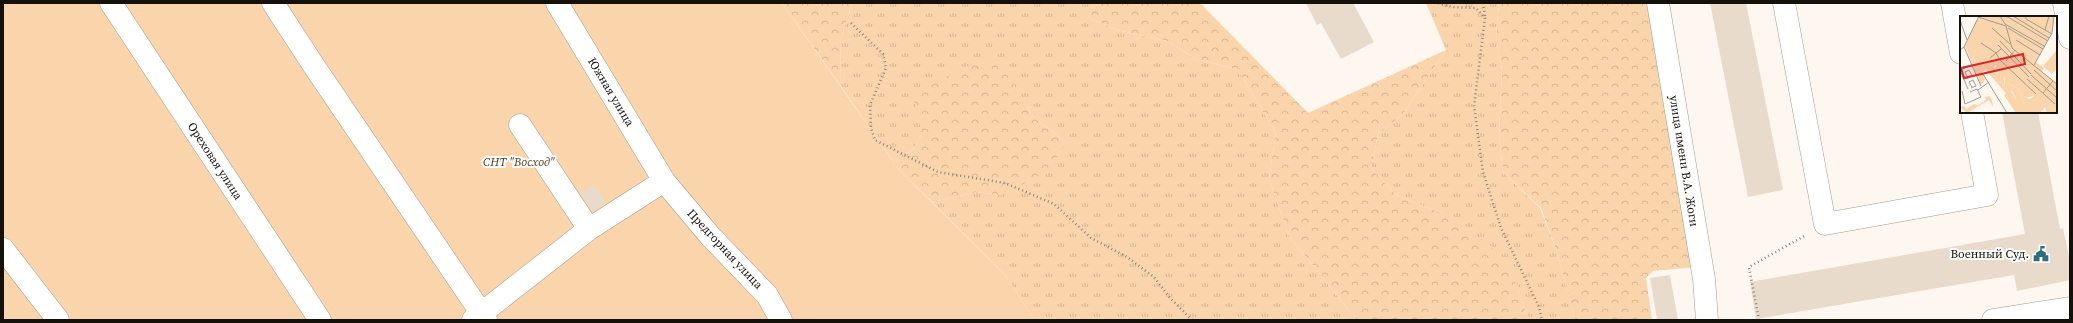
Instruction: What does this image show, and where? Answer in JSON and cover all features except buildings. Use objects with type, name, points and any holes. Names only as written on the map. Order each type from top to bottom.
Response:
[{"type":"street","name":"Ореховая улица","points":[[111,3],[320,320]]},
{"type":"street","points":[[273,3],[480,318],[588,229],[664,181]]},
{"type":"street","name":"Южная улица","points":[[558,3],[664,181]]},
{"type":"street","name":"улица имени В.А. Жоги","points":[[1658,3],[1704,279],[1707,320]]},
{"type":"street","points":[[1784,3],[1825,224],[1987,195],[1972,113]]},
{"type":"street","points":[[1952,3],[1960,47]]},
{"type":"street","points":[[2064,3],[2070,38]]},
{"type":"street","points":[[520,125],[588,229]]},
{"type":"street","name":"Предгорная улица","points":[[664,181],[711,237],[767,294],[782,320]]},
{"type":"street","points":[[3,249],[58,320]]},
{"type":"street","points":[[1993,320],[2070,308]]},
{"type":"path","points":[[1438,3],[1452,7],[1476,8],[1485,18]]},
{"type":"path","points":[[1483,3],[1485,18],[1474,106],[1483,172],[1501,228],[1539,307],[1542,320]]},
{"type":"path","points":[[851,23],[883,54],[886,68],[870,105],[871,128],[875,140],[938,172],[1005,183],[1054,204],[1091,238],[1127,256],[1154,277],[1170,298],[1192,320]]},
{"type":"path","points":[[1759,320],[1749,266],[1825,224]]},
{"type":"green space","name":"СНТ \"Восход\"","points":[[3,3],[782,3],[899,170],[1006,276],[1034,320],[3,320]]},
{"type":"green space","points":[[782,3],[852,3],[841,38],[840,85]]},
{"type":"green space","points":[[852,3],[1094,3],[1089,18],[1117,30],[1167,41],[1194,58],[1238,70],[1276,133],[1269,179],[1289,236],[1357,320],[1034,320],[1006,276],[932,202],[977,192],[1002,195],[1066,142],[1034,118],[998,59],[922,135],[899,170],[840,85],[841,38]]},
{"type":"green space","points":[[1094,3],[1200,3],[1308,113],[1446,50],[1403,114],[1378,134],[1371,168],[1396,195],[1441,213],[1490,245],[1517,285],[1528,320],[1357,320],[1289,236],[1269,179],[1276,133],[1238,70],[1194,58],[1167,41],[1117,30],[1089,18]]},
{"type":"green space","points":[[1426,3],[1499,3],[1496,36],[1502,70],[1499,136],[1503,172],[1540,208],[1556,249],[1575,320],[1528,320],[1517,285],[1441,213],[1396,195],[1371,168],[1378,134],[1403,114],[1446,50]]},
{"type":"green space","points":[[1499,3],[1653,3],[1696,267],[1653,271],[1646,278],[1652,320],[1575,320],[1556,249],[1541,208],[1503,172],[1499,136],[1502,70],[1496,37]]},
{"type":"green space","points":[[998,58],[1034,118],[1066,142],[1050,170],[1002,195],[977,192],[932,202],[899,170],[922,135],[913,96],[963,67]]},
{"type":"place","name":"Военный Суд.","points":[[2041,254]]}]
